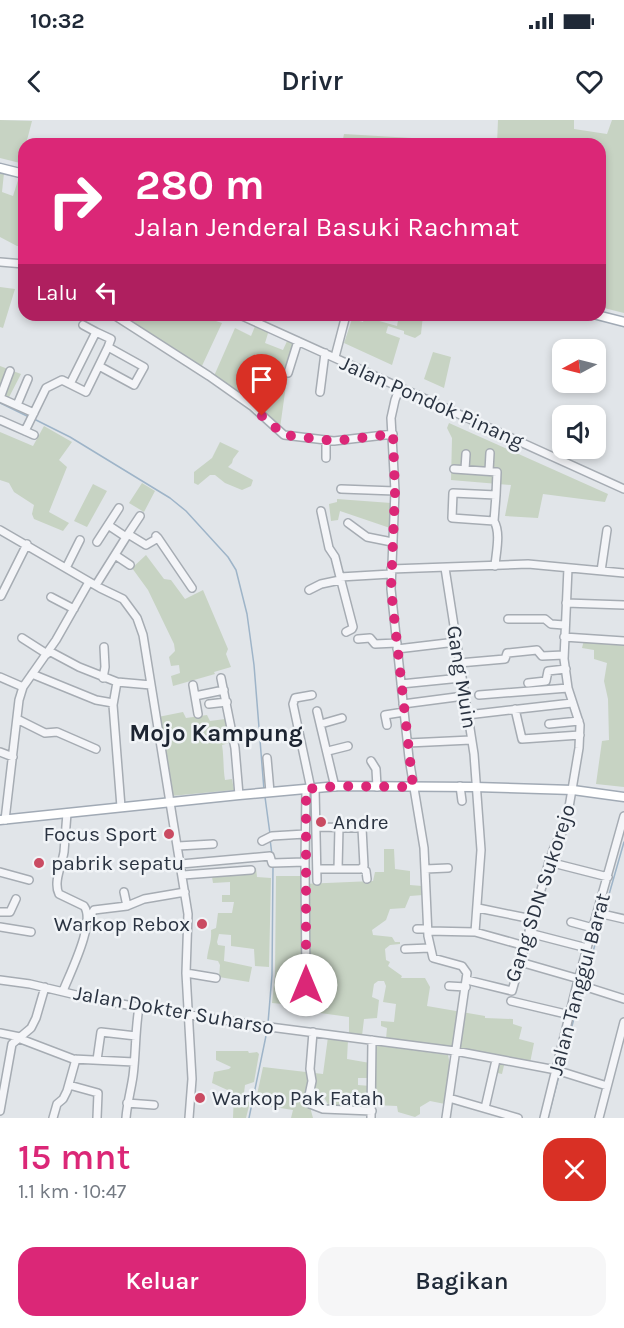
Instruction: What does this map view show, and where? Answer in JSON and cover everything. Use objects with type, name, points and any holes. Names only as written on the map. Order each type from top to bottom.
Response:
[{"type":"main road","points":[[0,163],[18,168]]},
{"type":"main road","points":[[0,168],[18,172]]},
{"type":"main road","points":[[606,312],[624,317]]},
{"type":"main road","points":[[606,317],[624,322]]},
{"type":"main road","points":[[3,820],[335,787],[460,786],[573,790],[624,797]]},
{"type":"street","points":[[0,262],[18,264]]},
{"type":"street","points":[[123,321],[253,407],[280,433],[334,441],[393,434]]},
{"type":"street","name":"Jalan Pondok Pinang","points":[[253,321],[624,489]]},
{"type":"street","points":[[335,357],[344,321]]},
{"type":"street","points":[[25,431],[46,388],[62,380],[86,392],[111,339],[83,325]]},
{"type":"street","points":[[70,384],[96,332]]},
{"type":"street","points":[[288,373],[298,341]]},
{"type":"street","points":[[99,366],[134,385],[144,367],[108,347]]},
{"type":"street","points":[[320,392],[325,353]]},
{"type":"street","points":[[10,371],[0,398],[17,405],[32,416]]},
{"type":"street","points":[[17,405],[28,379]]},
{"type":"street","points":[[400,387],[393,407],[395,492],[391,571],[401,684],[425,869],[430,948],[433,958],[466,968],[467,984],[446,1118]]},
{"type":"street","points":[[0,420],[34,435]]},
{"type":"street","points":[[326,440],[326,458]]},
{"type":"street","points":[[489,471],[490,453]]},
{"type":"street","points":[[465,470],[466,454]]},
{"type":"street","points":[[454,469],[498,473],[494,521],[498,531],[495,566]]},
{"type":"street","points":[[341,489],[395,492]]},
{"type":"street","points":[[494,521],[453,519],[450,516],[454,492],[496,495]]},
{"type":"street","points":[[97,542],[119,508]]},
{"type":"street","points":[[321,511],[329,548],[335,557],[353,627],[345,632]]},
{"type":"street","points":[[3,820],[23,687],[74,609],[115,555],[140,516]]},
{"type":"street","points":[[348,523],[367,537],[392,542]]},
{"type":"street","points":[[108,525],[146,545],[157,537],[192,588]]},
{"type":"street","points":[[0,530],[92,584],[123,599],[137,618],[143,635],[168,802],[185,892],[188,932],[186,973],[192,1079],[189,1118]]},
{"type":"street","points":[[601,571],[607,530]]},
{"type":"street","points":[[66,568],[80,540]]},
{"type":"street","points":[[2,596],[27,544]]},
{"type":"street","points":[[115,555],[130,565]]},
{"type":"street","points":[[309,590],[340,579],[391,571],[445,568],[528,564],[624,573]]},
{"type":"street","name":"Gang Muin","points":[[445,568],[468,715],[482,850],[475,932]]},
{"type":"street","name":"Gang SDN Sukorejo","points":[[450,986],[467,984],[512,991],[549,862],[566,825],[578,765],[580,735],[579,721],[568,688],[564,655],[568,568]]},
{"type":"street","points":[[51,597],[74,609]]},
{"type":"street","points":[[566,603],[624,605]]},
{"type":"street","points":[[508,619],[544,619],[551,624],[564,625]]},
{"type":"street","points":[[564,637],[624,641]]},
{"type":"street","points":[[22,638],[103,678],[117,682],[152,685]]},
{"type":"street","points":[[358,639],[370,638],[375,644],[397,646],[456,642]]},
{"type":"street","points":[[103,678],[104,647]]},
{"type":"street","points":[[459,663],[505,659],[507,652],[537,650],[542,656],[564,655]]},
{"type":"street","points":[[528,683],[546,681],[548,671],[566,669]]},
{"type":"street","points":[[32,674],[96,700],[113,703]]},
{"type":"street","points":[[0,676],[23,687]]},
{"type":"street","points":[[221,678],[235,748],[239,795]]},
{"type":"street","points":[[401,684],[420,680],[461,678]]},
{"type":"street","points":[[117,682],[113,703],[121,807]]},
{"type":"street","points":[[193,686],[198,714]]},
{"type":"street","points":[[479,695],[568,688]]},
{"type":"street","points":[[195,696],[224,690]]},
{"type":"street","points":[[312,695],[295,698],[293,701],[317,827],[317,881]]},
{"type":"street","points":[[387,725],[385,715],[404,708],[464,696]]},
{"type":"street","points":[[208,704],[226,702]]},
{"type":"street","points":[[468,715],[572,703]]},
{"type":"street","points":[[515,709],[522,739],[580,735]]},
{"type":"street","points":[[317,711],[335,787]]},
{"type":"street","points":[[321,724],[342,718]]},
{"type":"street","points":[[17,719],[45,733],[57,732],[96,749]]},
{"type":"street","points":[[549,724],[579,721]]},
{"type":"street","points":[[408,743],[471,740]]},
{"type":"street","points":[[328,752],[348,746]]},
{"type":"street","points":[[0,752],[13,757]]},
{"type":"street","points":[[267,758],[267,792]]},
{"type":"street","points":[[371,761],[376,769],[377,787]]},
{"type":"street","points":[[460,786],[462,801]]},
{"type":"street","points":[[306,985],[305,834],[311,789]]},
{"type":"street","points":[[63,991],[88,924],[88,915],[84,906],[57,891],[64,854],[67,813]]},
{"type":"street","name":"Jalan Tanggul Barat","points":[[544,1118],[570,1015],[581,984],[587,948],[593,928],[604,914],[608,878],[624,816]]},
{"type":"street","points":[[317,827],[362,828],[363,869],[366,871],[367,879]]},
{"type":"street","points":[[339,827],[339,869]]},
{"type":"street","points":[[267,838],[305,834]]},
{"type":"street","points":[[178,846],[213,844]]},
{"type":"street","points":[[181,864],[270,856],[274,863],[305,862]]},
{"type":"street","points":[[549,862],[608,878]]},
{"type":"street","points":[[425,869],[448,868]]},
{"type":"street","points":[[317,869],[363,869]]},
{"type":"street","points":[[183,876],[250,870]]},
{"type":"street","points":[[0,872],[29,880]]},
{"type":"street","points":[[124,892],[127,906]]},
{"type":"street","points":[[88,915],[92,915],[94,910],[127,906],[144,899],[185,892]]},
{"type":"street","points":[[0,912],[9,913],[16,899]]},
{"type":"street","points":[[478,908],[532,919]]},
{"type":"street","points":[[604,914],[624,920]]},
{"type":"street","points":[[571,922],[593,928]]},
{"type":"street","points":[[0,927],[31,932]]},
{"type":"street","points":[[417,929],[475,932],[525,946]]},
{"type":"street","points":[[529,933],[587,948]]},
{"type":"street","points":[[405,949],[430,948]]},
{"type":"street","points":[[520,962],[624,999]]},
{"type":"street","points":[[186,973],[216,978]]},
{"type":"street","name":"Jalan Dokter Suharso","points":[[0,980],[139,1007],[262,1026],[455,1051],[556,1070],[607,1086]]},
{"type":"street","points":[[0,1111],[2,1088],[12,1044],[31,1028],[45,987]]},
{"type":"street","points":[[512,991],[510,1005],[570,1015]]},
{"type":"street","points":[[126,1118],[133,1079],[135,1031],[139,1007]]},
{"type":"street","points":[[599,1118],[624,1022]]},
{"type":"street","points":[[97,1060],[101,1032],[136,1036]]},
{"type":"street","points":[[314,1032],[310,1069],[312,1081],[308,1100],[310,1104],[323,1109],[372,1114],[372,1040]]},
{"type":"street","points":[[0,1033],[76,1059],[134,1062]]},
{"type":"street","points":[[53,1118],[57,1104],[63,1099],[69,1085],[76,1059]]},
{"type":"street","points":[[485,1108],[496,1060]]},
{"type":"street","points":[[69,1085],[98,1093],[97,1118]]},
{"type":"street","points":[[449,1098],[518,1118]]},
{"type":"street","points":[[127,1103],[154,1105]]},
{"type":"green space","points":[[0,120],[32,121],[28,138],[18,138],[18,162],[0,158]]},
{"type":"green space","points":[[498,120],[574,120],[574,129],[607,134],[612,120],[624,120],[624,313],[606,308],[606,138],[497,138]]},
{"type":"green space","points":[[344,134],[412,138],[343,138]]},
{"type":"green space","points":[[0,172],[4,173],[2,192],[13,196],[18,180],[18,246],[0,237]]},
{"type":"green space","points":[[0,287],[15,289],[3,328],[0,327]]},
{"type":"green space","points":[[128,321],[216,321],[222,323],[201,368]]},
{"type":"green space","points":[[351,321],[379,321],[397,326],[398,321],[422,321],[421,334],[415,338],[404,334],[404,331],[388,326],[386,333],[400,338],[392,365],[344,343]]},
{"type":"green space","points":[[256,324],[269,330],[265,343],[283,350],[288,339],[297,343],[286,385],[280,428],[259,408],[214,376],[235,328],[251,336]]},
{"type":"green space","points":[[433,352],[451,357],[444,388],[424,379]]},
{"type":"green space","points":[[0,366],[21,374],[6,403],[0,401]]},
{"type":"green space","points":[[449,423],[608,494],[605,502],[543,494],[538,518],[505,516],[511,485],[451,480],[452,438],[447,428]]},
{"type":"green space","points":[[44,426],[72,442],[59,460],[67,467],[49,512],[69,523],[63,531],[34,519],[32,514],[34,505],[14,492],[9,483],[0,480],[0,432],[33,446]]},
{"type":"green space","points":[[220,442],[239,451],[228,467],[253,480],[251,486],[242,490],[225,483],[215,475],[210,475],[198,485],[194,483],[194,472],[212,458]]},
{"type":"green space","points":[[142,483],[155,491],[144,512],[129,503]]},
{"type":"green space","points":[[93,484],[107,491],[87,527],[74,521]]},
{"type":"green space","points":[[337,499],[391,503],[390,528],[340,511],[338,520],[331,521],[329,504],[337,502]]},
{"type":"green space","points":[[146,555],[164,579],[171,580],[185,599],[203,590],[228,649],[226,654],[231,667],[173,686],[171,676],[180,673],[179,665],[171,666],[169,657],[175,651],[174,644],[148,590],[132,568]]},
{"type":"green space","points":[[584,640],[624,643],[624,787],[596,784],[602,741],[609,740],[608,699],[604,681],[607,663],[594,659],[594,650],[582,648]]},
{"type":"green space","points":[[183,712],[186,718],[207,715],[210,721],[225,719],[229,743],[222,745],[224,776],[225,780],[232,779],[234,790],[171,796],[158,717]]},
{"type":"green space","points":[[384,849],[394,849],[395,869],[410,871],[410,885],[422,886],[423,895],[410,896],[405,908],[390,909],[386,920],[372,930],[373,935],[392,937],[395,942],[400,942],[400,944],[390,945],[385,949],[386,960],[390,962],[388,966],[402,976],[401,978],[425,978],[430,987],[427,1006],[485,1016],[485,1018],[513,1019],[513,1024],[522,1027],[519,1039],[534,1043],[530,1063],[505,1061],[502,1074],[493,1072],[496,1059],[453,1047],[386,1039],[387,1028],[381,1026],[381,1021],[394,1022],[396,1004],[383,1002],[386,986],[384,981],[374,984],[372,997],[379,1000],[377,1018],[364,1019],[362,1036],[349,1034],[349,1017],[306,1011],[305,1006],[272,1003],[275,975],[276,876],[302,876],[303,884],[373,881],[375,872],[384,872]]},
{"type":"green space","points":[[252,868],[256,868],[257,877],[271,878],[269,967],[255,966],[254,949],[231,946],[231,935],[219,934],[217,942],[218,945],[225,946],[224,961],[252,967],[249,982],[219,977],[218,961],[207,959],[211,930],[216,928],[218,913],[232,913],[234,902],[222,902],[222,895],[230,895],[230,882],[213,883],[212,877],[252,873]]},
{"type":"green space","points":[[328,1037],[348,1040],[347,1059],[370,1063],[369,1078],[358,1078],[358,1085],[370,1086],[370,1101],[364,1102],[365,1107],[329,1106],[322,1094],[307,1096],[313,1118],[291,1118],[293,1110],[255,1104],[263,1067],[323,1074]]},
{"type":"green space","points":[[375,1045],[448,1055],[450,1064],[445,1104],[430,1101],[420,1107],[420,1114],[415,1117],[398,1112],[397,1106],[374,1105]]},
{"type":"green space","points":[[216,1051],[248,1051],[259,1054],[254,1082],[245,1085],[243,1101],[250,1102],[246,1118],[233,1118],[234,1093],[212,1083],[214,1072],[231,1067],[216,1060]]},
{"type":"waterway","points":[[0,403],[29,417]]},
{"type":"waterway","points":[[34,419],[70,437],[170,498],[186,511],[228,557],[236,570],[247,614],[254,665],[264,790]]},
{"type":"waterway","points":[[265,797],[270,834]]},
{"type":"waterway","points":[[270,839],[272,855]]},
{"type":"waterway","points":[[604,912],[624,842]]},
{"type":"waterway","points":[[268,1023],[272,975],[273,866]]},
{"type":"waterway","points":[[584,984],[603,916]]},
{"type":"waterway","points":[[561,1068],[582,988]]},
{"type":"waterway","points":[[249,1118],[267,1031]]},
{"type":"waterway","points":[[548,1118],[559,1075]]},
{"type":"place","name":"Andre","points":[[321,822]]},
{"type":"place","name":"Focus Sport","points":[[169,834]]},
{"type":"place","name":"pabrik sepatu","points":[[39,863]]},
{"type":"place","name":"Warkop Rebox","points":[[202,924]]},
{"type":"place","name":"Warkop Pak Fatah","points":[[200,1098]]},
{"type":"district","name":"Mojo Kampung","points":[[216,733]]},
{"type":"route","points":[[262,416],[284,435],[342,441],[393,434],[394,444],[395,492],[391,589],[413,787],[338,786],[306,789],[306,985]]}]
